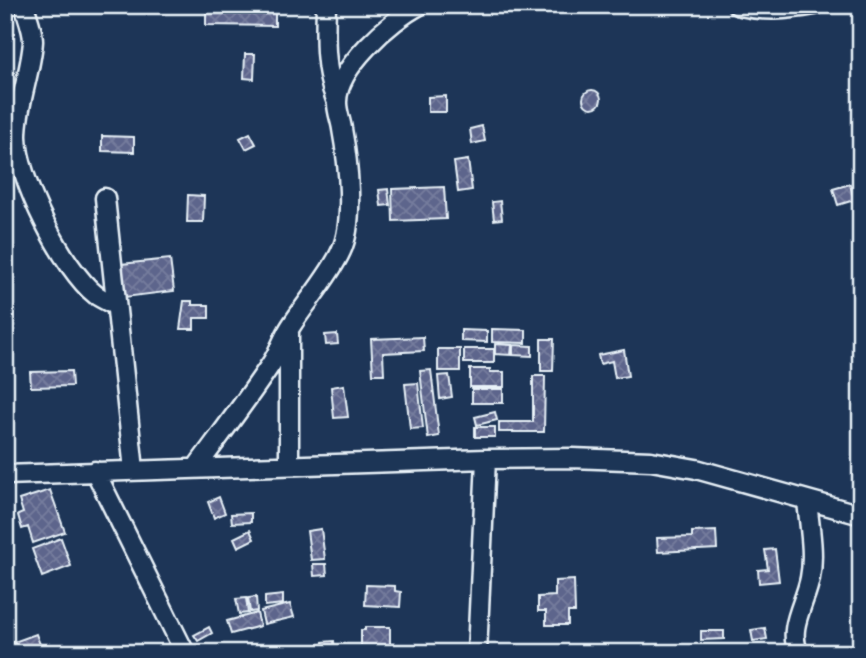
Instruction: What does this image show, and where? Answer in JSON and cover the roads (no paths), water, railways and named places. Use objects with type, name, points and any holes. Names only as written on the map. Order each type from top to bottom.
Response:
[{"type":"street","points":[[24,5],[33,39],[17,134],[18,154],[28,185],[52,236],[72,270],[97,296],[115,305]]},
{"type":"street","points":[[197,468],[273,362],[289,329],[341,251],[348,228],[348,189],[342,130],[337,100],[328,74],[326,5]]},
{"type":"street","points":[[337,100],[344,80],[381,30],[420,5]]},
{"type":"street","points":[[737,5],[760,10],[783,10],[814,5]]},
{"type":"street","points":[[105,198],[134,470]]},
{"type":"street","points":[[289,329],[289,466]]},
{"type":"street","points":[[477,653],[486,459]]},
{"type":"street","points":[[5,475],[486,459],[651,461],[696,469],[861,515]]},
{"type":"street","points":[[95,471],[185,653]]},
{"type":"street","points":[[800,653],[795,644],[795,629],[811,577],[807,500]]}]
